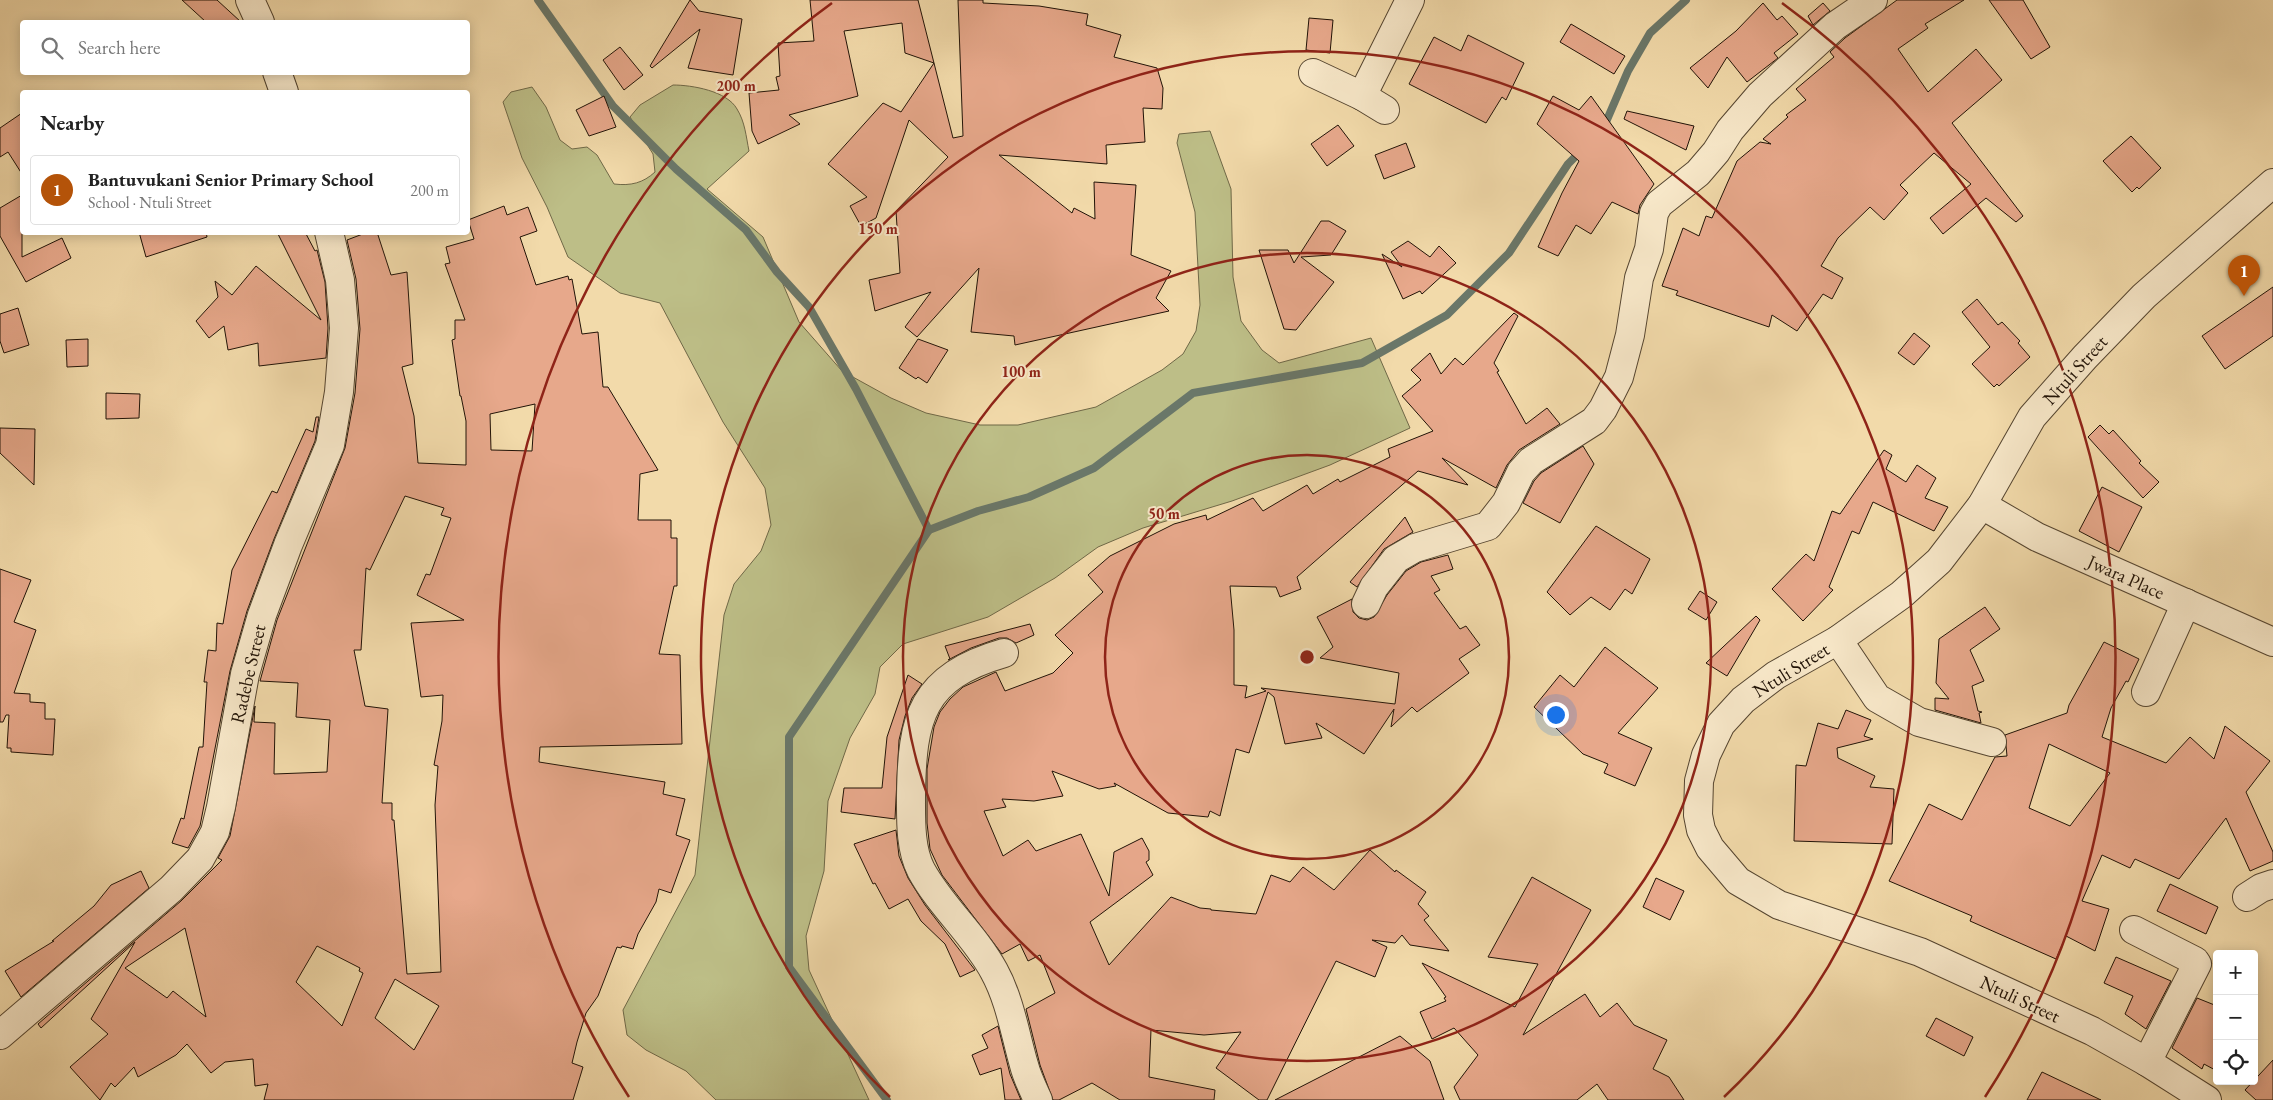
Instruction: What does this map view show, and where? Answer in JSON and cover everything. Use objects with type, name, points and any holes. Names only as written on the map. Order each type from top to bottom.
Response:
[{"type":"street","points":[[250,0],[259,20]]},
{"type":"street","points":[[1362,96],[1410,0]]},
{"type":"street","points":[[1366,604],[1387,569],[1404,553],[1488,526],[1506,503],[1521,472],[1531,461],[1594,421],[1603,409],[1619,377],[1630,335],[1639,278],[1649,249],[1654,213],[1659,204],[1698,173],[1716,152],[1730,130],[1760,95],[1835,26],[1873,0]]},
{"type":"street","points":[[1313,73],[1362,96],[1385,110]]},
{"type":"street","points":[[278,75],[283,90]]},
{"type":"street","name":"Ntuli Street","points":[[2207,1100],[2147,1062],[2092,1031],[1920,952],[1780,905],[1738,881],[1710,848],[1701,830],[1698,815],[1699,781],[1706,756],[1721,724],[1744,700],[1776,675],[1838,640],[1901,596],[1939,561],[1982,505],[2032,417],[2084,357],[2144,296],[2273,183]]},
{"type":"street","name":"Radebe Street","points":[[0,1035],[171,889],[200,859],[214,832],[222,807],[245,674],[255,640],[288,545],[330,445],[339,392],[344,328],[340,280],[330,235]]},
{"type":"street","name":"Jwara Place","points":[[1982,505],[2037,537],[2273,642]]},
{"type":"street","points":[[2146,692],[2186,603]]},
{"type":"street","points":[[1838,640],[1877,698],[1919,722],[1992,742]]},
{"type":"street","points":[[1004,653],[981,660],[959,671],[936,691],[924,706],[917,724],[912,761],[911,813],[914,851],[921,869],[936,892],[977,943],[995,973],[1013,1018],[1024,1067],[1038,1100]]},
{"type":"street","points":[[2247,897],[2261,888],[2273,884]]},
{"type":"street","points":[[2134,930],[2195,961],[2197,964],[2147,1062]]},
{"type":"green space","points":[[673,85],[690,86],[717,93],[732,103],[737,109],[744,124],[749,151],[707,189],[763,237],[799,322],[842,371],[891,398],[926,413],[980,425],[1018,425],[1096,407],[1162,370],[1183,354],[1196,331],[1200,305],[1195,212],[1177,143],[1179,134],[1210,131],[1231,189],[1233,277],[1241,321],[1262,350],[1279,363],[1371,338],[1410,428],[1330,465],[1232,501],[1143,528],[1098,547],[1055,578],[988,617],[903,644],[880,667],[875,694],[850,738],[828,801],[824,871],[806,936],[809,970],[869,1100],[716,1100],[686,1071],[646,1050],[627,1035],[623,1010],[695,875],[724,615],[734,584],[761,551],[771,525],[765,488],[723,422],[660,303],[620,293],[568,257],[547,207],[522,158],[503,102],[511,92],[532,87],[546,107],[560,140],[572,149],[587,147],[597,155],[614,184],[626,185],[646,179],[655,172],[653,154],[630,117],[640,105]]},
{"type":"building","points":[[182,0],[217,0],[239,20],[204,20]]},
{"type":"building","points":[[690,0],[699,11],[742,19],[733,75],[688,68],[700,29],[652,68],[650,66]]},
{"type":"building","points":[[810,0],[918,0],[934,63],[905,53],[902,23],[844,31],[858,96],[789,115],[800,124],[758,144],[752,131],[749,93],[779,90],[776,77],[780,76],[778,43],[814,41]]},
{"type":"building","points":[[958,0],[983,0],[983,3],[1039,6],[1088,14],[1086,25],[1121,35],[1114,57],[1157,68],[1163,88],[1162,109],[1143,108],[1145,142],[1106,145],[1107,164],[999,155],[1072,213],[1074,208],[1095,219],[1094,182],[1136,185],[1131,255],[1171,271],[1156,298],[1169,311],[1015,345],[1014,336],[971,332],[979,268],[917,337],[905,327],[931,292],[875,311],[869,280],[900,273],[896,211],[948,157],[909,120],[876,218],[861,226],[850,206],[867,197],[828,164],[883,103],[901,112],[934,63],[953,138],[963,136]]},
{"type":"building","points":[[1897,0],[1964,0],[1925,24],[1928,28],[1898,49],[1928,92],[1976,49],[2002,80],[1952,123],[2023,216],[2016,222],[1986,198],[1943,234],[1930,218],[1971,184],[1934,153],[1900,185],[1908,193],[1884,220],[1870,207],[1838,238],[1821,266],[1843,278],[1832,299],[1823,294],[1797,331],[1772,315],[1769,327],[1676,295],[1678,291],[1662,286],[1683,228],[1699,236],[1706,216],[1712,218],[1737,161],[1760,142],[1771,144],[1763,139],[1788,117],[1786,115],[1806,100],[1796,89],[1834,57],[1830,52],[1845,38]]},
{"type":"building","points":[[1989,0],[2023,0],[2050,47],[2031,59]]},
{"type":"building","points":[[1763,3],[1777,20],[1782,16],[1798,34],[1774,53],[1778,58],[1747,82],[1727,57],[1708,88],[1690,68],[1736,31]]},
{"type":"building","points":[[1823,3],[1830,11],[1813,25],[1808,16]]},
{"type":"building","points":[[1309,18],[1333,20],[1330,53],[1306,50]]},
{"type":"building","points":[[1571,24],[1625,56],[1614,74],[1560,42]]},
{"type":"building","points":[[1468,35],[1524,63],[1506,100],[1502,97],[1486,123],[1409,84],[1434,37],[1461,51]]},
{"type":"building","points":[[620,47],[643,75],[624,90],[603,60]]},
{"type":"building","points":[[604,96],[616,127],[589,136],[576,110]]},
{"type":"building","points":[[1553,96],[1579,110],[1591,96],[1654,184],[1640,205],[1638,214],[1612,202],[1591,234],[1576,225],[1558,256],[1538,247],[1562,193],[1579,161],[1537,124]]},
{"type":"building","points":[[1627,111],[1694,126],[1686,150],[1624,119]]},
{"type":"building","points":[[20,114],[20,171],[8,152],[0,157],[0,128]]},
{"type":"building","points":[[1338,125],[1354,146],[1327,166],[1311,144]]},
{"type":"building","points":[[2131,136],[2161,168],[2139,189],[2137,187],[2132,192],[2103,161]]},
{"type":"building","points":[[1406,143],[1415,167],[1384,179],[1375,155]]},
{"type":"building","points":[[20,196],[22,257],[62,238],[71,258],[26,282],[0,236],[0,208]]},
{"type":"building","points":[[504,206],[507,215],[528,207],[537,231],[520,237],[536,285],[568,276],[569,280],[572,279],[582,334],[598,332],[603,387],[608,387],[658,470],[640,474],[638,520],[671,520],[671,538],[677,538],[677,586],[674,586],[659,654],[680,655],[682,744],[540,747],[539,762],[665,782],[663,794],[685,799],[676,835],[690,840],[671,893],[659,889],[656,902],[638,934],[633,949],[622,946],[621,948],[617,947],[598,996],[586,1013],[577,1042],[572,1063],[583,1067],[573,1100],[264,1100],[268,1084],[255,1086],[253,1059],[225,1062],[211,1073],[187,1044],[176,1055],[138,1077],[134,1067],[115,1087],[111,1083],[100,1100],[70,1067],[108,1034],[91,1019],[135,942],[41,1028],[38,1024],[181,901],[222,860],[218,858],[230,836],[255,706],[254,722],[275,723],[274,774],[327,772],[330,720],[296,717],[298,683],[260,681],[277,620],[345,448],[355,393],[360,329],[356,279],[347,240],[360,235],[378,235],[391,275],[407,272],[413,364],[402,367],[414,416],[418,463],[466,465],[466,421],[460,396],[452,340],[455,339],[455,320],[465,320],[445,264],[450,263],[446,247],[474,239],[470,219]],"holes":[[[535,404],[532,451],[491,450],[490,414]],[[405,496],[444,508],[441,515],[451,518],[430,575],[426,574],[417,595],[464,620],[411,623],[421,697],[443,695],[442,721],[434,765],[438,766],[435,805],[441,972],[407,974],[392,803],[382,803],[388,709],[365,706],[354,650],[361,650],[366,568],[370,570]],[[185,928],[206,1017],[173,991],[167,998],[125,968]],[[317,946],[360,968],[359,971],[363,973],[342,1026],[296,982]],[[395,979],[439,1006],[414,1050],[375,1018]]]},
{"type":"building","points":[[1321,221],[1329,221],[1346,231],[1331,255],[1301,257],[1334,282],[1296,330],[1284,329],[1259,250],[1288,250],[1294,263]]},
{"type":"building","points":[[140,235],[207,235],[207,237],[146,257]]},
{"type":"building","points":[[278,235],[307,235],[315,251],[317,250],[325,282],[328,328],[326,358],[259,366],[258,343],[228,350],[224,326],[209,338],[196,321],[218,297],[215,281],[232,295],[256,266],[321,320]]},
{"type":"building","points":[[1408,241],[1430,257],[1439,246],[1456,263],[1422,294],[1420,291],[1403,299],[1382,254],[1402,267],[1391,252]]},
{"type":"building","points":[[2273,287],[2273,336],[2225,369],[2202,336]]},
{"type":"building","points":[[1977,299],[1998,325],[2002,322],[2020,341],[2018,343],[2030,357],[1999,386],[1997,384],[1994,387],[1972,364],[1990,347],[1962,312]]},
{"type":"building","points":[[18,308],[29,345],[4,353],[0,341],[0,314]]},
{"type":"building","points":[[1514,313],[1518,316],[1494,363],[1499,371],[1497,372],[1526,424],[1547,408],[1560,424],[1519,450],[1507,465],[1496,488],[1442,458],[1468,485],[1418,471],[1297,577],[1301,589],[1280,597],[1276,587],[1230,586],[1234,630],[1234,685],[1247,686],[1245,698],[1266,691],[1261,688],[1395,704],[1399,673],[1320,658],[1333,647],[1317,617],[1352,599],[1353,612],[1359,618],[1367,620],[1374,617],[1387,595],[1406,571],[1421,562],[1448,555],[1453,569],[1431,576],[1440,590],[1434,593],[1460,629],[1466,626],[1480,645],[1459,659],[1469,673],[1417,712],[1412,707],[1391,727],[1394,709],[1364,754],[1316,723],[1322,738],[1285,744],[1274,697],[1268,692],[1249,753],[1236,749],[1220,816],[1210,811],[1208,817],[1168,813],[1114,783],[1116,786],[1099,789],[1052,771],[1063,796],[1034,801],[1002,799],[1006,807],[984,811],[1003,856],[1028,840],[1036,851],[1081,834],[1109,896],[1114,852],[1142,838],[1149,851],[1149,860],[1146,862],[1153,875],[1090,922],[1109,965],[1171,897],[1200,908],[1256,914],[1271,875],[1290,882],[1303,867],[1334,890],[1370,850],[1395,872],[1396,870],[1426,892],[1418,904],[1429,916],[1424,920],[1449,951],[1410,945],[1402,935],[1395,943],[1372,940],[1387,947],[1375,977],[1336,961],[1267,1100],[1259,1100],[1216,1068],[1241,1032],[1204,1035],[1151,1030],[1149,1077],[1215,1090],[1214,1100],[1120,1100],[1092,1083],[1059,1100],[1053,1100],[1040,1065],[1026,1009],[1055,993],[1040,955],[1028,961],[1020,944],[1002,954],[942,875],[930,849],[927,823],[927,769],[934,727],[940,712],[963,687],[996,672],[1005,691],[1053,673],[1073,653],[1055,635],[1103,592],[1088,575],[1110,556],[1174,524],[1206,515],[1207,520],[1253,498],[1263,511],[1307,485],[1313,494],[1338,479],[1340,482],[1390,457],[1388,449],[1433,431],[1402,396],[1421,380],[1411,370],[1430,353],[1441,374],[1455,358],[1463,365]]},
{"type":"building","points":[[1914,333],[1930,346],[1914,365],[1898,353]]},
{"type":"building","points":[[88,339],[88,366],[67,367],[66,340]]},
{"type":"building","points":[[918,339],[948,350],[927,383],[918,377],[916,379],[899,368]]},
{"type":"building","points":[[106,393],[140,394],[139,418],[106,419]]},
{"type":"building","points":[[316,417],[319,417],[315,441],[274,539],[247,611],[230,671],[200,826],[188,848],[172,843],[181,818],[184,819],[199,747],[203,747],[207,682],[204,682],[208,650],[216,651],[217,623],[223,624],[232,570],[272,491],[277,493],[306,429],[313,432]]},
{"type":"building","points":[[2100,425],[2109,434],[2113,430],[2141,461],[2139,463],[2159,482],[2143,498],[2088,437]]},
{"type":"building","points":[[0,428],[35,429],[34,485],[0,453]]},
{"type":"building","points":[[1583,446],[1594,464],[1560,523],[1523,503],[1534,481],[1541,473]]},
{"type":"building","points":[[1884,450],[1892,455],[1886,469],[1906,482],[1917,465],[1936,478],[1925,498],[1948,507],[1934,531],[1873,502],[1859,534],[1852,531],[1829,587],[1833,590],[1803,621],[1772,589],[1806,554],[1814,561],[1832,511],[1840,514]]},
{"type":"building","points":[[2102,487],[2142,507],[2119,552],[2079,531]]},
{"type":"building","points":[[1405,517],[1413,532],[1384,549],[1357,587],[1350,582]]},
{"type":"building","points":[[1596,526],[1650,559],[1632,594],[1625,589],[1610,610],[1591,597],[1570,615],[1547,592]]},
{"type":"building","points":[[0,569],[31,580],[14,622],[36,630],[14,693],[30,694],[30,702],[45,703],[45,719],[55,719],[53,755],[11,752],[11,748],[7,748],[9,715],[6,715],[3,722],[0,722]]},
{"type":"building","points":[[1700,591],[1717,602],[1706,620],[1688,609]]},
{"type":"building","points":[[1985,607],[2000,629],[1970,650],[1984,681],[1972,686],[1978,711],[1982,712],[1979,713],[1981,723],[1935,710],[1935,698],[1949,699],[1936,683],[1939,639]]},
{"type":"building","points":[[1756,616],[1760,620],[1727,676],[1706,663]]},
{"type":"building","points":[[1030,624],[1034,635],[1016,643],[1007,638],[999,638],[971,648],[950,659],[945,646]]},
{"type":"building","points":[[2104,642],[2139,659],[2128,682],[2126,681],[2111,708],[2102,737],[2166,763],[2190,737],[2214,759],[2225,726],[2270,761],[2246,792],[2273,852],[2273,861],[2250,871],[2226,818],[2179,879],[2135,859],[2130,868],[2102,855],[2082,901],[2109,909],[2095,951],[2066,936],[2056,959],[1970,921],[1972,916],[1889,881],[1929,804],[1962,820],[1995,757],[2007,756],[2005,735],[2067,713],[2069,705]],"holes":[[[2049,744],[2110,773],[2070,826],[2029,808]]]},
{"type":"building","points":[[1605,647],[1658,688],[1618,733],[1652,748],[1635,786],[1604,773],[1608,764],[1583,754],[1534,707],[1560,675],[1574,687]]},
{"type":"building","points":[[908,675],[922,684],[912,698],[899,740],[895,819],[841,812],[844,788],[882,788],[887,737]]},
{"type":"building","points":[[1846,710],[1871,720],[1864,736],[1873,739],[1837,748],[1838,758],[1875,776],[1870,787],[1894,789],[1892,844],[1794,841],[1796,765],[1806,766],[1818,723],[1838,729]]},
{"type":"building","points":[[896,830],[899,856],[908,878],[925,905],[975,970],[960,977],[945,944],[921,921],[908,899],[889,909],[875,883],[873,884],[854,844]]},
{"type":"building","points":[[141,871],[149,888],[21,997],[5,971],[54,941],[52,941],[94,906],[111,885]]},
{"type":"building","points":[[1532,877],[1591,910],[1523,1035],[1585,994],[1600,1017],[1617,1003],[1634,1025],[1667,1040],[1653,1069],[1669,1077],[1684,1100],[1608,1100],[1597,1084],[1577,1100],[1460,1100],[1454,1087],[1478,1055],[1454,1028],[1432,1039],[1420,1012],[1446,1001],[1444,998],[1446,997],[1422,963],[1515,1007],[1538,964],[1488,957]]},
{"type":"building","points":[[1656,878],[1684,891],[1670,920],[1643,907]]},
{"type":"building","points":[[2170,884],[2218,907],[2206,934],[2157,911]]},
{"type":"building","points":[[2116,957],[2171,981],[2146,1029],[2125,1014],[2133,996],[2104,983]]},
{"type":"building","points":[[2197,998],[2213,1004],[2213,1069],[2204,1064],[2202,1069],[2172,1048]]},
{"type":"building","points":[[1936,1018],[1973,1037],[1964,1056],[1926,1036]]},
{"type":"building","points":[[998,1026],[1010,1074],[1021,1100],[1005,1100],[1001,1068],[980,1075],[972,1055],[988,1048],[982,1035]]},
{"type":"building","points":[[1400,1036],[1430,1061],[1444,1100],[1275,1100]]},
{"type":"building","points":[[2273,1060],[2273,1100],[2256,1100],[2245,1090],[2250,1085],[2258,1085],[2258,1076]]},
{"type":"building","points":[[2042,1072],[2101,1100],[2027,1100]]},
{"type":"waterway","points":[[538,0],[613,106],[676,169],[746,230],[777,272],[809,307],[856,389],[929,530],[789,737],[789,967],[887,1100]]},
{"type":"waterway","points":[[1603,129],[1628,71],[1650,33],[1686,0]]},
{"type":"waterway","points":[[929,530],[978,511],[1029,497],[1094,468],[1193,393],[1362,363],[1447,315],[1509,253],[1568,164],[1581,151]]},
{"type":"place","name":"Bantuvukani Senior Primary School","points":[[2244,296]]}]
